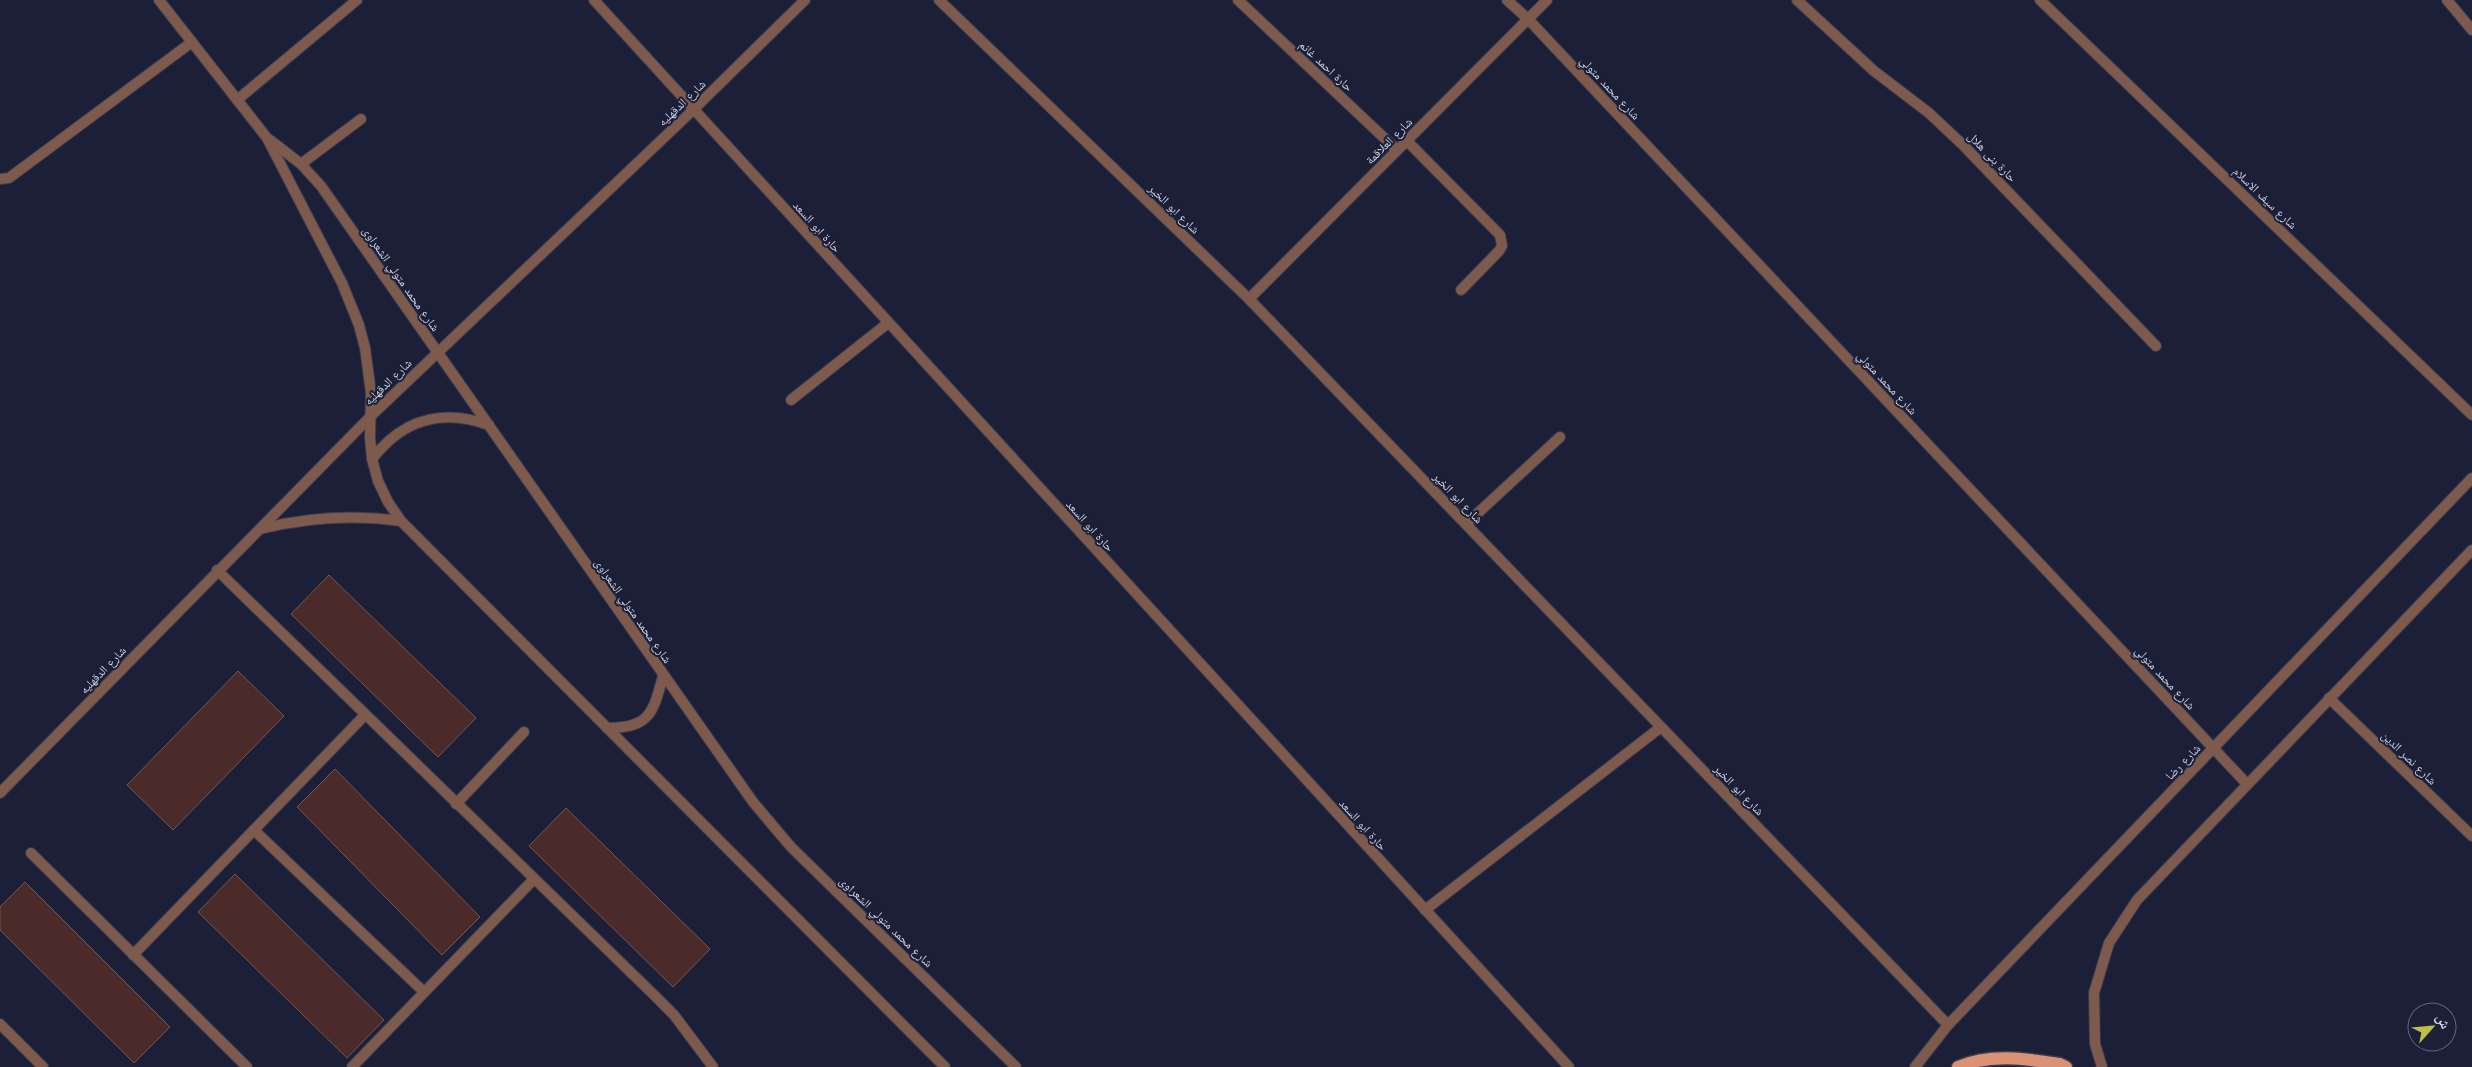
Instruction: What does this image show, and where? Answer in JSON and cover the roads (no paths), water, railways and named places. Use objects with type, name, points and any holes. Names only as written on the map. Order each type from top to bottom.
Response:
[{"type":"main road","points":[[1958,1067],[1966,1064],[2013,1057],[2061,1066]]},
{"type":"street","name":"شارع محمد متولي الشعراوى","points":[[159,0],[268,138],[342,283],[354,311],[366,348],[370,386],[372,459],[378,481],[388,502],[401,521],[945,1067]]},
{"type":"street","points":[[237,100],[357,0]]},
{"type":"street","name":"حارة ابو السعد","points":[[594,0],[1569,1067]]},
{"type":"street","name":"شارع الدقهليه","points":[[0,793],[217,570],[371,416],[437,351],[693,110],[805,0]]},
{"type":"street","name":"شارع ابو الخير","points":[[939,0],[1250,299],[1948,1025]]},
{"type":"street","name":"حارة احمد غانم","points":[[1238,0],[1397,150]]},
{"type":"street","name":"شارع محمد متولي","points":[[1507,0],[1528,19],[2247,784]]},
{"type":"street","name":"شارع العلاقمة","points":[[1250,299],[1547,0]]},
{"type":"street","name":"حارة بنى هلال","points":[[1797,0],[1874,71],[1929,113],[1963,145],[2156,346]]},
{"type":"street","points":[[2447,0],[2472,30]]},
{"type":"street","name":"شارع سيف الاسلام","points":[[2044,1],[2472,414]]},
{"type":"street","points":[[0,179],[9,178],[192,42]]},
{"type":"street","points":[[301,164],[361,119]]},
{"type":"street","name":"شارع محمد متولي الشعراوى","points":[[268,138],[301,164],[321,186],[734,779],[778,832],[1016,1067]]},
{"type":"street","points":[[1406,140],[1500,235],[1502,246],[1499,251],[1461,290]]},
{"type":"street","points":[[791,400],[888,323]]},
{"type":"street","points":[[372,459],[384,444],[415,423],[453,416],[472,419],[489,425]]},
{"type":"street","points":[[1466,524],[1560,437]]},
{"type":"street","name":"شارع رضا","points":[[1915,1067],[1948,1025],[2472,478]]},
{"type":"street","points":[[260,528],[288,522],[335,516],[373,517],[401,521]]},
{"type":"street","points":[[2102,1067],[2095,1044],[2094,993],[2109,943],[2137,900],[2472,550]]},
{"type":"street","points":[[217,570],[674,1015],[713,1067]]},
{"type":"street","points":[[608,728],[628,728],[646,718],[657,699],[663,676]]},
{"type":"street","name":"شارع نصر الدين","points":[[2329,698],[2472,836]]},
{"type":"street","points":[[133,955],[365,715]]},
{"type":"street","points":[[1425,910],[1661,727]]},
{"type":"street","points":[[456,804],[524,732]]},
{"type":"street","points":[[254,830],[424,992]]},
{"type":"street","points":[[31,853],[247,1067]]},
{"type":"street","points":[[352,1067],[534,879]]},
{"type":"street","points":[[0,1024],[44,1067]]}]
